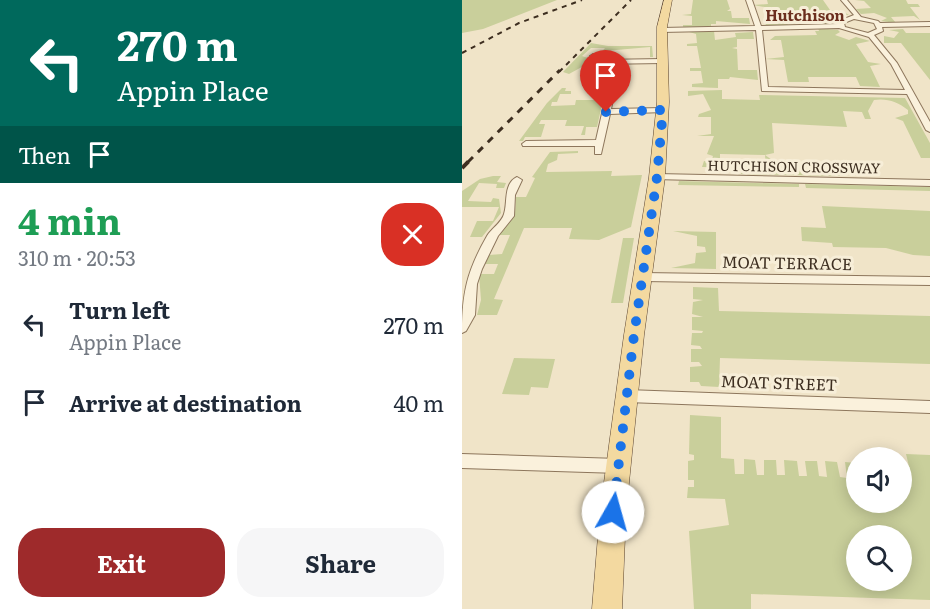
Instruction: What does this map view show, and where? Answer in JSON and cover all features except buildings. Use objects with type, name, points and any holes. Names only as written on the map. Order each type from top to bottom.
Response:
[{"type":"main road","points":[[607,609],[627,396],[657,177],[663,110],[662,30],[668,0]]},
{"type":"street","points":[[749,0],[759,28],[765,87],[909,90]]},
{"type":"street","points":[[844,0],[858,16],[881,25],[930,24]]},
{"type":"street","points":[[841,26],[845,20],[858,16]]},
{"type":"street","points":[[662,30],[841,26],[852,33],[871,35],[880,31],[881,25]]},
{"type":"street","points":[[871,35],[894,63],[930,130]]},
{"type":"street","points":[[593,56],[599,62],[662,61]]},
{"type":"street","points":[[526,144],[599,148],[613,80]]},
{"type":"street","points":[[606,112],[663,110]]},
{"type":"street","name":"HUTCHISON CROSSWAY","points":[[657,177],[930,183]]},
{"type":"street","points":[[462,328],[469,315],[471,284],[476,269],[493,235],[509,216],[510,195],[517,180]]},
{"type":"street","name":"MOAT TERRACE","points":[[643,277],[930,281]]},
{"type":"street","name":"MOAT STREET","points":[[627,396],[930,407]]},
{"type":"street","points":[[462,461],[619,466]]},
{"type":"green space","points":[[462,0],[557,0],[483,29],[462,33]]},
{"type":"green space","points":[[693,0],[727,0],[730,9],[727,11],[731,11],[732,18],[749,18],[750,24],[716,21],[716,24],[711,24],[711,27],[683,27],[683,25],[692,25],[692,16],[682,15],[691,14]]},
{"type":"green space","points":[[767,0],[823,0],[830,10],[840,10],[849,15],[830,14],[824,19],[833,21],[825,25],[805,20],[785,19],[788,25],[766,26],[765,21],[775,21],[770,8],[753,5],[768,4]]},
{"type":"green space","points":[[855,0],[906,0],[908,4],[918,4],[920,7],[910,7],[920,20],[914,16],[891,17],[896,23],[881,21],[887,18],[874,13],[861,14],[856,9],[871,8],[864,1]]},
{"type":"green space","points":[[818,28],[838,30],[840,32],[835,35],[849,40],[856,37],[870,41],[856,44],[868,62],[881,64],[870,66],[880,87],[860,86],[856,77],[808,77],[809,82],[788,82],[784,60],[765,59],[784,57],[781,40],[770,40],[775,36],[817,35],[815,31],[819,31]]},
{"type":"green space","points":[[903,29],[906,33],[930,33],[930,80],[901,43],[884,43],[884,36],[894,38],[899,32],[889,30]]},
{"type":"green space","points":[[686,31],[714,31],[715,40],[736,37],[735,33],[753,32],[754,39],[737,39],[737,47],[732,48],[737,49],[738,70],[757,70],[758,80],[730,77],[729,79],[718,79],[718,88],[692,87],[692,84],[703,83],[701,71],[690,71],[690,68],[701,68],[697,46],[687,46],[687,44],[697,43],[696,34]]},
{"type":"green space","points":[[591,43],[608,46],[652,46],[653,57],[650,57],[650,47],[605,51],[602,57],[597,57],[605,48],[591,48],[582,56],[591,59],[589,63],[569,74],[563,72]]},
{"type":"green space","points":[[562,88],[566,88],[565,91],[571,91],[571,94],[560,94],[557,102],[552,102],[551,106],[575,105],[576,100],[603,100],[597,127],[586,127],[585,135],[581,135],[584,126],[565,126],[567,120],[541,120],[539,124],[545,124],[541,137],[525,137],[523,141],[519,141],[547,103]]},
{"type":"green space","points":[[722,90],[722,99],[760,100],[759,95],[905,98],[930,143],[930,158],[921,158],[903,121],[895,118],[908,114],[908,110],[892,101],[874,100],[868,111],[871,119],[865,119],[862,112],[843,111],[847,127],[772,123],[774,153],[765,155],[720,154],[720,167],[702,167],[704,161],[711,162],[713,156],[707,154],[714,136],[697,136],[711,134],[711,117],[698,117],[699,114],[711,110],[703,94],[688,96],[688,91]]},
{"type":"green space","points":[[578,151],[578,153],[558,154],[557,160],[548,164],[546,172],[612,171],[611,176],[642,175],[631,227],[599,240],[569,239],[572,228],[524,228],[494,299],[503,300],[497,315],[477,315],[481,300],[479,274],[494,274],[498,264],[484,264],[489,255],[502,254],[510,235],[499,235],[515,214],[516,197],[526,197],[535,178],[532,177],[550,152]]},
{"type":"green space","points":[[765,155],[775,162],[795,169],[766,168]]},
{"type":"green space","points":[[741,170],[839,172],[840,176],[741,174]]},
{"type":"green space","points":[[501,176],[497,182],[506,183],[504,188],[496,188],[497,184],[479,183],[468,201],[491,202],[493,198],[499,199],[501,213],[482,237],[470,237],[477,221],[493,221],[499,207],[462,207],[462,191],[480,179]]},
{"type":"green space","points":[[679,181],[799,184],[799,187],[678,185]]},
{"type":"green space","points":[[805,184],[930,187],[930,191],[806,188]]},
{"type":"green space","points":[[822,206],[930,211],[930,256],[913,255],[886,248],[833,247],[832,243],[802,241],[801,227],[826,228]]},
{"type":"green space","points":[[673,231],[716,232],[716,269],[671,268],[695,263],[696,253],[706,252],[705,247],[697,246],[697,236]]},
{"type":"green space","points":[[623,238],[634,238],[623,303],[611,303]]},
{"type":"green space","points":[[693,287],[718,288],[719,311],[930,316],[930,364],[720,358],[719,387],[701,386],[699,382],[690,382],[690,367],[702,366],[699,362],[691,362],[691,349],[702,349],[700,346],[691,345],[692,333],[703,331],[692,330],[692,317],[703,317],[692,314],[693,302],[703,300],[693,299]]},
{"type":"green space","points":[[514,358],[555,359],[548,388],[531,387],[529,395],[502,394]]},
{"type":"green space","points":[[690,415],[721,417],[721,458],[734,459],[735,474],[744,474],[744,459],[755,460],[757,475],[764,475],[764,460],[776,460],[777,475],[785,475],[784,460],[797,461],[799,476],[807,476],[805,461],[817,461],[819,476],[827,477],[825,461],[837,462],[840,477],[846,478],[846,513],[912,513],[912,454],[930,455],[930,600],[751,594],[751,609],[694,609],[689,531],[729,525],[725,499],[687,498],[688,487],[694,487],[694,480],[688,480],[688,461],[694,460],[694,455],[689,454]]},
{"type":"railway","points":[[462,53],[519,23],[582,0]]},
{"type":"railway","points":[[559,72],[631,0]]},
{"type":"railway","points":[[462,168],[560,70]]},
{"type":"district","name":"Hutchison","points":[[805,16]]},
{"type":"route","points":[[606,112],[663,110],[657,177],[634,335],[613,512]]}]
